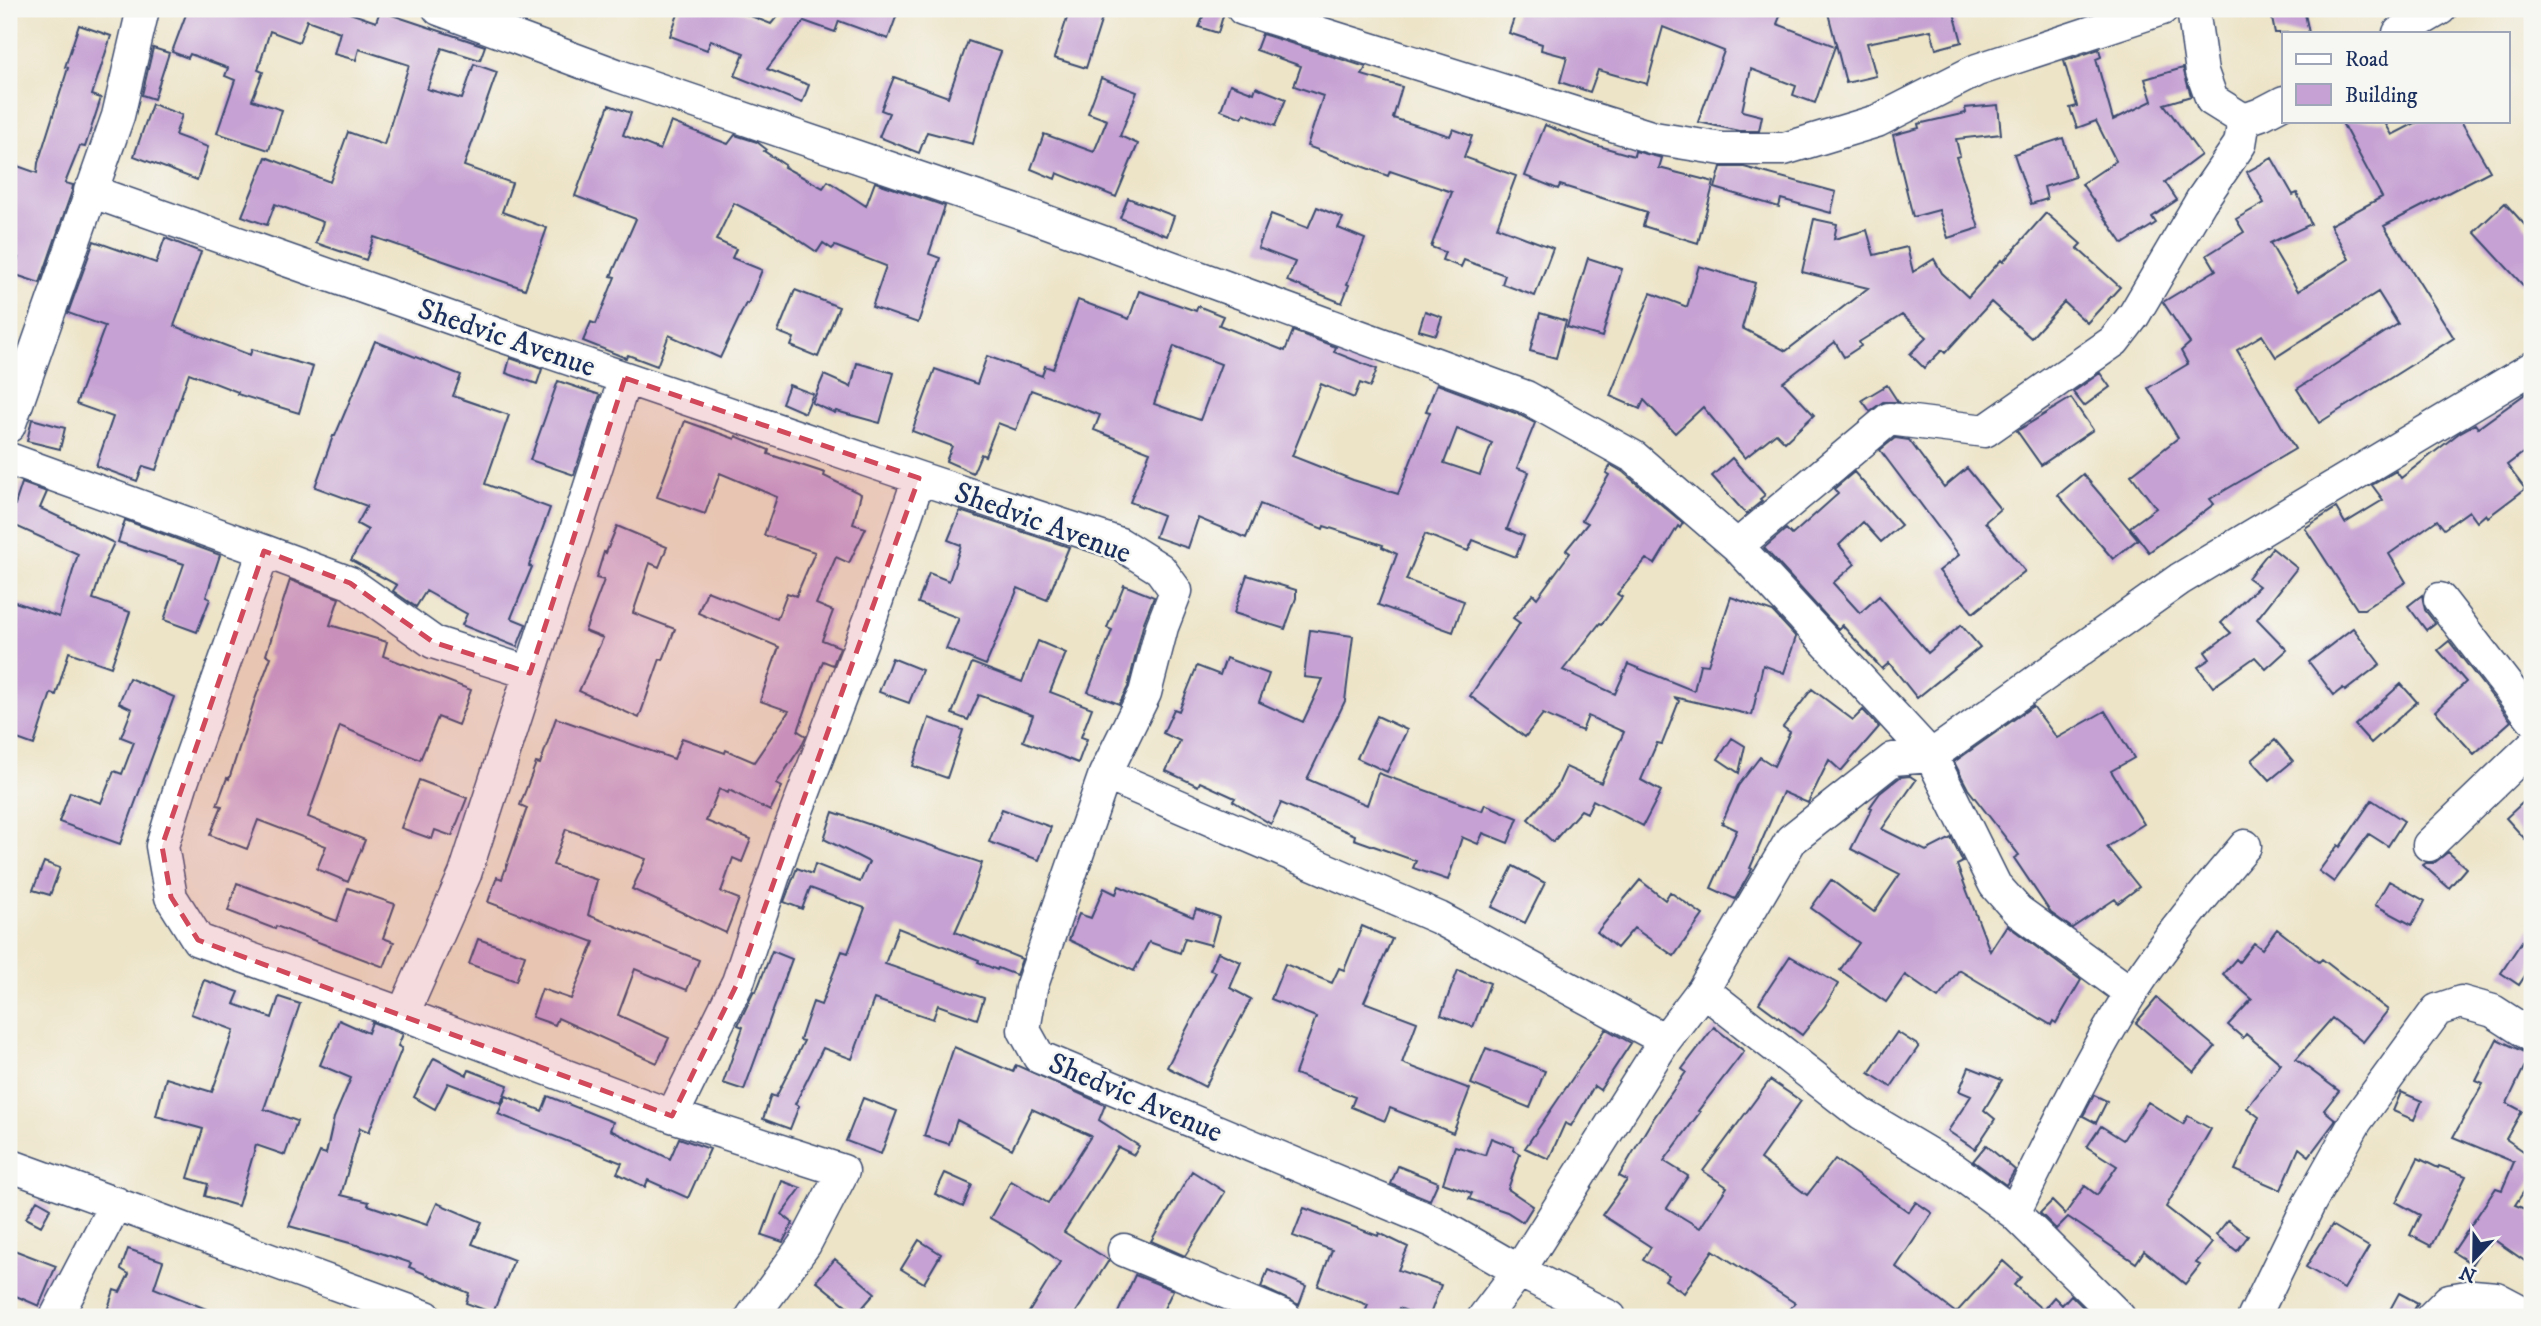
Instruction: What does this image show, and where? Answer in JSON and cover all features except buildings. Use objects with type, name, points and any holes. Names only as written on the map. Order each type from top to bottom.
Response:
[{"type":"street","points":[[9,426],[118,116],[143,9]]},
{"type":"street","points":[[439,9],[619,76],[1034,217],[1527,397],[1634,457],[1737,546],[1931,756],[1995,885],[2018,911],[2131,993]]},
{"type":"street","points":[[1243,9],[1329,22],[1654,138],[1722,149],[1784,149],[1877,121],[1977,70],[2162,9]]},
{"type":"street","points":[[2193,9],[2202,72],[2212,100],[2244,120]]},
{"type":"street","points":[[2401,32],[2440,9]]},
{"type":"street","points":[[2244,120],[2282,103]]},
{"type":"street","points":[[1737,546],[1889,419],[1985,431],[2114,341],[2134,314],[2200,201],[2240,144],[2244,120]]},
{"type":"street","name":"Shedvic Avenue","points":[[90,191],[625,378],[1120,544],[1160,569],[1176,591],[1162,627],[1145,693],[1105,774],[1031,988],[1024,1030],[1039,1057],[1434,1222],[1610,1317]]},
{"type":"street","points":[[1484,1317],[1519,1270],[1665,1040],[1703,990],[1791,841],[1893,759],[1931,756],[2180,579],[2532,368]]},
{"type":"street","points":[[403,1014],[465,874],[625,378]]},
{"type":"street","points":[[9,459],[350,583],[433,642],[530,673]]},
{"type":"street","points":[[672,1116],[738,982],[786,839],[871,617],[919,478]]},
{"type":"street","points":[[264,551],[162,846],[171,897],[198,940],[672,1116],[844,1171],[805,1244],[752,1317]]},
{"type":"street","points":[[2440,599],[2532,718]]},
{"type":"street","points":[[2429,845],[2532,746]]},
{"type":"street","points":[[1105,774],[1439,918],[1665,1040]]},
{"type":"street","points":[[2014,1213],[2073,1096],[2131,993],[2181,922],[2245,846]]},
{"type":"street","points":[[1703,990],[1861,1114],[1952,1168],[2014,1213],[2119,1317]]},
{"type":"street","points":[[2254,1317],[2309,1204],[2356,1121],[2437,1010],[2461,1002],[2493,1011],[2532,1036]]},
{"type":"street","points":[[9,1165],[426,1317]]},
{"type":"street","points":[[56,1317],[116,1203]]},
{"type":"street","points":[[1124,1250],[1284,1317]]},
{"type":"street","points":[[2432,1317],[2449,1300],[2473,1296],[2496,1298],[2532,1317]]},
{"type":"highlighted area","points":[[625,378],[919,478],[738,982],[672,1116],[198,940],[171,897],[162,846],[264,551],[350,583],[433,642],[530,673]]}]
